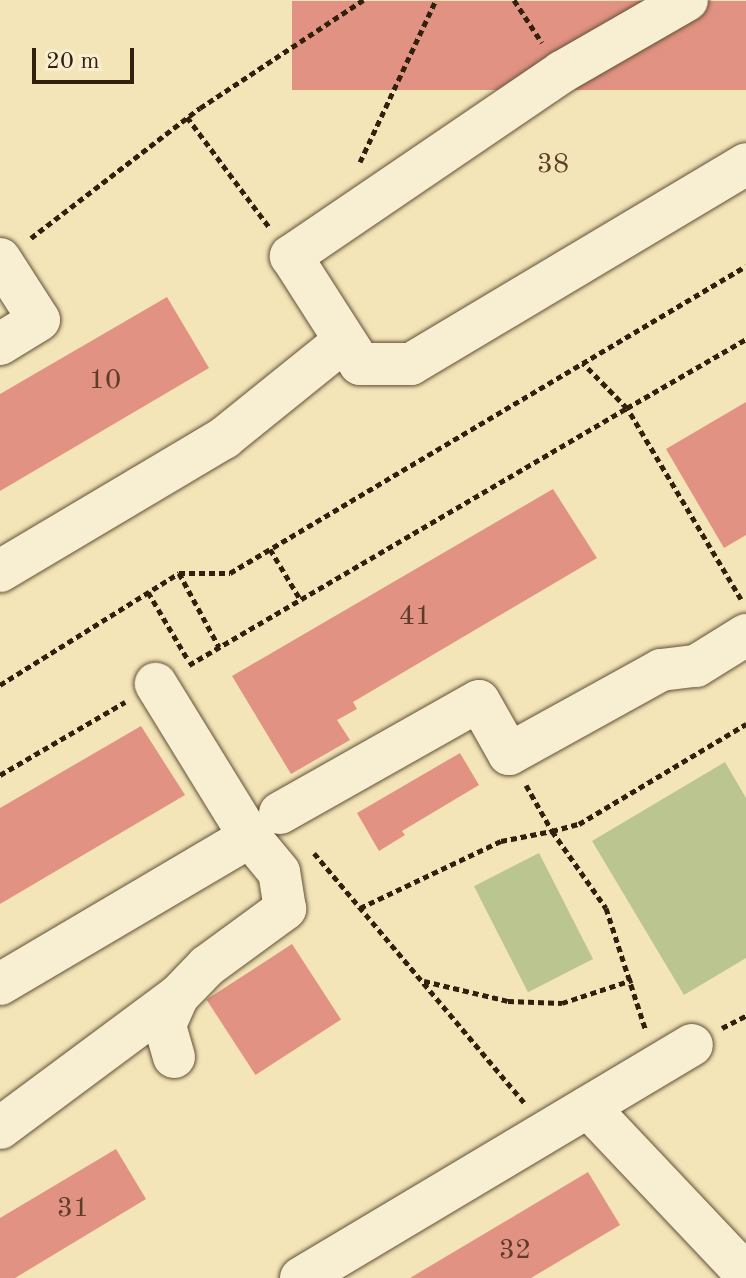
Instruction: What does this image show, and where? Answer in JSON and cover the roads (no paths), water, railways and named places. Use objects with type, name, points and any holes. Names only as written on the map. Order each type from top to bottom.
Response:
[{"type":"lane","points":[[687,0],[562,72],[291,256],[343,342],[360,364],[411,364],[746,164]]},
{"type":"lane","points":[[0,344],[39,320],[1,260]]},
{"type":"lane","points":[[0,571],[224,438],[343,342]]},
{"type":"lane","points":[[0,984],[479,701],[509,754],[661,670],[696,666],[746,635]]},
{"type":"lane","points":[[0,1128],[178,996],[207,966],[285,909],[279,872],[265,825],[173,674]]},
{"type":"lane","points":[[174,1057],[165,1025],[178,996]]},
{"type":"lane","points":[[301,1278],[692,1045]]},
{"type":"lane","points":[[588,1107],[746,1274]]}]
